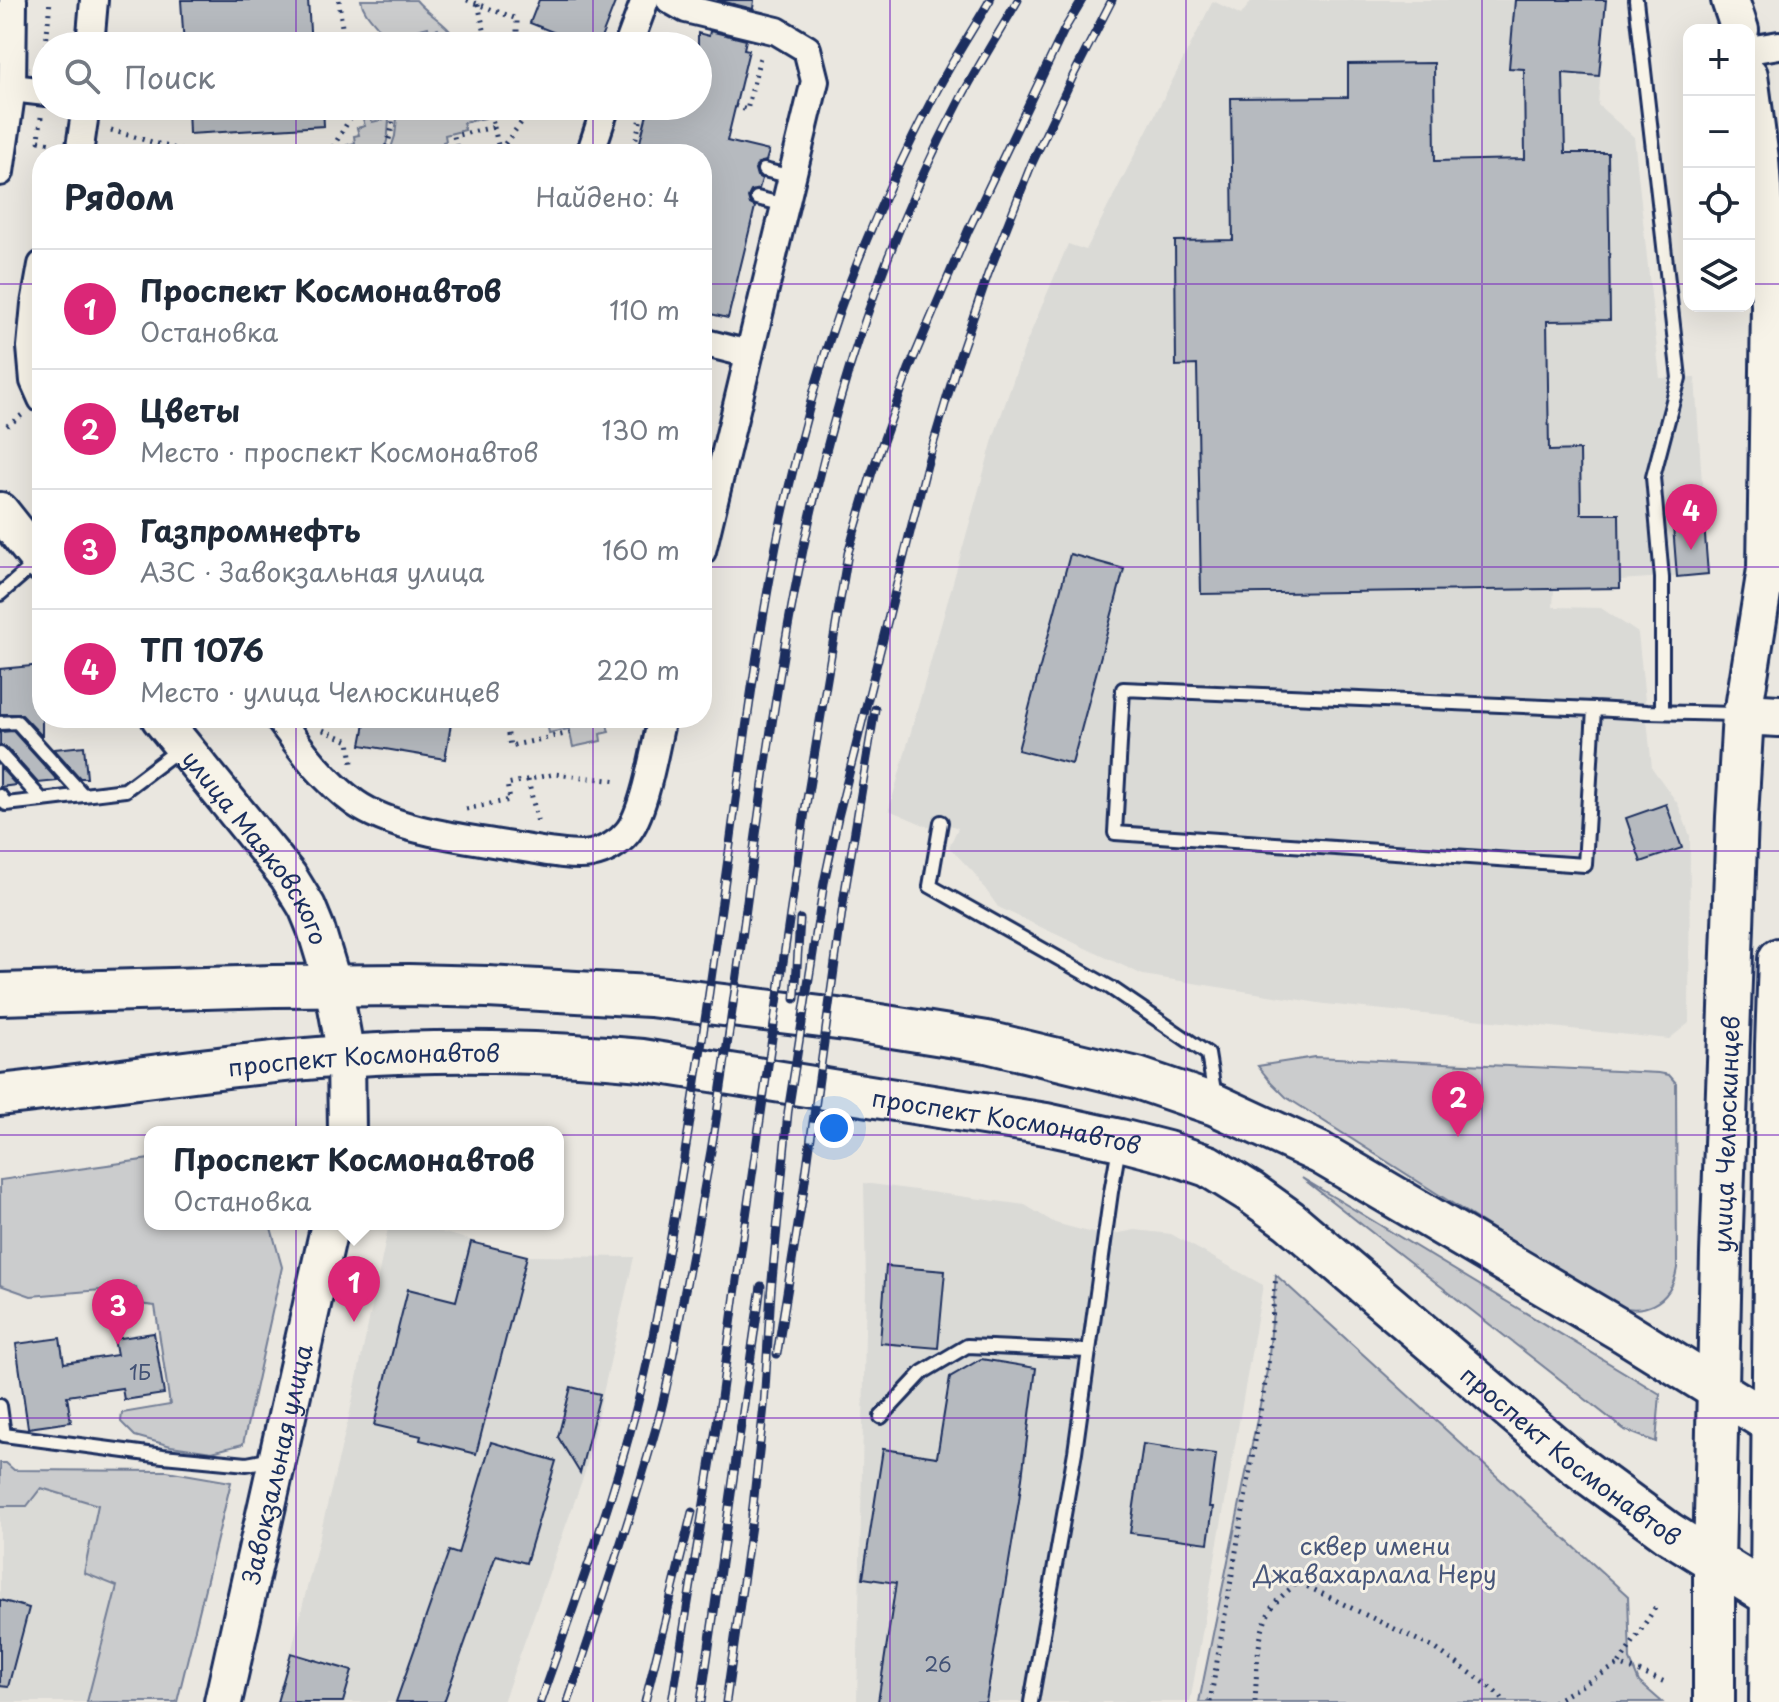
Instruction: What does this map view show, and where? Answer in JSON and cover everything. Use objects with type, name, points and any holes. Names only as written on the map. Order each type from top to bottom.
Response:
[{"type":"main road","points":[[1730,0],[1738,24]]},
{"type":"main road","name":"улица Челюскинцев","points":[[1714,1702],[1718,1391],[1737,817],[1761,715],[1766,569],[1770,305],[1760,159],[1752,96]]},
{"type":"main road","points":[[0,511],[32,552]]},
{"type":"main road","name":"улица Челюскинцев","points":[[1766,569],[1779,658]]},
{"type":"main road","name":"улица Маяковского","points":[[169,728],[288,876],[307,907],[333,985],[346,1056]]},
{"type":"main road","name":"улица Челюскинцев","points":[[1770,1702],[1776,1599],[1774,1425],[1779,959]]},
{"type":"main road","points":[[0,994],[333,985],[487,987],[650,996],[854,1021],[987,1042],[1137,1078],[1216,1105],[1320,1153],[1624,1332],[1774,1425]]},
{"type":"main road","name":"проспект Космонавтов","points":[[0,1095],[346,1056],[532,1053],[642,1060],[1046,1124],[1188,1158],[1208,1166],[1289,1220],[1575,1464],[1669,1533],[1776,1599]]},
{"type":"main road","points":[[346,1056],[347,1126]]},
{"type":"main road","name":"Завокзальная улица","points":[[223,1702],[329,1230]]},
{"type":"street","points":[[0,172],[12,88],[13,0]]},
{"type":"street","points":[[91,32],[94,0]]},
{"type":"street","points":[[633,32],[645,0]]},
{"type":"street","points":[[670,0],[686,9],[777,31],[807,49],[815,81],[712,509]]},
{"type":"street","points":[[1755,49],[1779,45]]},
{"type":"street","points":[[12,88],[32,90]]},
{"type":"street","points":[[80,144],[84,120]]},
{"type":"street","points":[[593,144],[601,120]]},
{"type":"street","points":[[32,336],[32,358]]},
{"type":"street","points":[[712,345],[749,354]]},
{"type":"street","points":[[285,728],[330,783],[358,805],[390,820],[435,832],[549,852],[589,855],[609,848],[628,833],[640,809],[660,728]]},
{"type":"lane","points":[[1636,0],[1679,378],[1653,477],[1662,578],[1662,711]]},
{"type":"lane","points":[[764,170],[792,177]]},
{"type":"lane","points":[[757,198],[785,205]]},
{"type":"lane","points":[[0,594],[32,568]]},
{"type":"lane","points":[[1594,709],[1585,865],[1115,833],[1123,689],[1761,715]]},
{"type":"lane","points":[[0,723],[17,722],[83,795]]},
{"type":"lane","points":[[0,796],[6,804],[125,790],[166,728]]},
{"type":"lane","points":[[0,754],[42,800]]},
{"type":"lane","points":[[941,822],[930,886],[1111,988],[1208,1054],[1216,1105]]},
{"type":"lane","points":[[1031,1702],[1075,1452],[1120,1140]]},
{"type":"lane","points":[[881,1417],[923,1372],[967,1346],[1089,1351]]},
{"type":"lane","points":[[0,1406],[4,1435],[247,1464],[278,1458]]},
{"type":"path","points":[[47,32],[50,0]]},
{"type":"path","points":[[339,0],[342,32]]},
{"type":"path","points":[[467,0],[517,19],[517,32]]},
{"type":"path","points":[[478,4],[484,32]]},
{"type":"path","points":[[735,106],[747,110],[764,42]]},
{"type":"path","points":[[335,144],[349,120]]},
{"type":"path","points":[[387,144],[392,120]]},
{"type":"path","points":[[492,120],[498,144]]},
{"type":"path","points":[[506,144],[524,120]]},
{"type":"path","points":[[634,144],[640,120]]},
{"type":"path","points":[[456,144],[454,136],[494,127]]},
{"type":"path","points":[[106,129],[158,144]]},
{"type":"path","points":[[507,728],[510,746],[570,733]]},
{"type":"path","points":[[323,730],[349,741],[354,769]]},
{"type":"path","points":[[459,810],[510,800],[507,784],[554,774],[628,782]]},
{"type":"path","points":[[528,780],[539,828]]},
{"type":"path","points":[[1210,1702],[1268,1366],[1276,1275]]},
{"type":"path","points":[[1255,1702],[1264,1625],[1272,1607],[1298,1582],[1436,1649],[1485,1683],[1506,1702]]},
{"type":"path","points":[[1553,1702],[1619,1664],[1655,1608]]},
{"type":"path","points":[[1619,1664],[1665,1682]]},
{"type":"shaded area","points":[[1252,0],[1606,0],[1598,105],[1634,137],[1660,378],[1695,377],[1708,574],[1620,580],[1620,588],[1554,589],[1553,607],[1601,608],[1638,633],[1652,768],[1678,804],[1690,836],[1689,1023],[1669,1039],[1325,1004],[1143,975],[998,907],[974,873],[949,847],[958,828],[941,822],[931,828],[889,810],[994,436],[1025,346],[1068,244],[1086,250],[1213,1],[1241,15]]},
{"type":"shaded area","points":[[864,1183],[1025,1205],[1055,1223],[1104,1236],[1135,1230],[1171,1234],[1263,1285],[1190,1702],[857,1702],[866,1285]]},
{"type":"shaded area","points":[[388,1230],[434,1230],[527,1256],[634,1257],[585,1472],[503,1702],[277,1702],[350,1412]]},
{"type":"shaded area","points":[[41,1488],[98,1504],[84,1573],[117,1585],[87,1702],[0,1702],[0,1506],[27,1506]]},
{"type":"green space","points":[[361,0],[416,0],[451,32],[439,32],[438,29],[429,31],[428,27],[409,32],[381,32]]},
{"type":"green space","points":[[363,120],[389,120],[386,144],[351,144],[355,143],[354,136],[359,135],[357,128],[365,126]]},
{"type":"green space","points":[[397,120],[476,120],[463,123],[465,130],[445,135],[443,144],[392,144]]},
{"type":"green space","points":[[548,728],[608,728],[609,732],[600,734],[601,741],[573,747],[569,729],[549,733]]},
{"type":"green space","points":[[1315,1057],[1669,1075],[1676,1083],[1677,1268],[1668,1291],[1653,1305],[1643,1308],[1632,1309],[1608,1303],[1286,1097],[1258,1066]]},
{"type":"green space","points":[[144,1160],[144,1230],[272,1230],[282,1267],[243,1444],[212,1452],[171,1446],[135,1436],[121,1422],[122,1413],[170,1405],[155,1306],[138,1304],[136,1287],[31,1296],[0,1285],[0,1180]]},
{"type":"green space","points":[[1302,1178],[1660,1394],[1656,1442],[1625,1430]]},
{"type":"green space","name":"сквер имени Джавахарлала Неру","points":[[1276,1275],[1628,1596],[1630,1660],[1639,1682],[1662,1702],[1199,1702],[1268,1366]]},
{"type":"green space","points":[[0,1463],[6,1463],[14,1470],[167,1471],[231,1482],[177,1702],[87,1702],[117,1586],[84,1573],[98,1505],[41,1488],[27,1506],[0,1506]]},
{"type":"building","points":[[181,0],[308,0],[310,32],[183,32]]},
{"type":"building","points":[[539,0],[616,0],[603,32],[553,32],[530,23]]},
{"type":"building","points":[[717,0],[754,0],[753,9]]},
{"type":"building","points":[[1515,0],[1606,0],[1599,76],[1563,73],[1565,153],[1608,153],[1610,320],[1547,321],[1549,451],[1580,450],[1581,514],[1619,514],[1620,588],[1201,594],[1197,365],[1176,366],[1175,241],[1233,240],[1231,98],[1348,97],[1348,64],[1434,63],[1435,161],[1525,159],[1524,69],[1509,68]]},
{"type":"building","points":[[710,32],[746,40],[744,49],[749,50],[727,141],[769,151],[766,161],[758,163],[755,169],[762,179],[759,189],[751,191],[748,197],[755,207],[728,318],[712,314],[712,144],[640,144],[646,120],[712,120]]},
{"type":"building","points":[[188,120],[324,120],[324,126],[189,134]]},
{"type":"building","points":[[1704,523],[1708,574],[1677,577],[1673,526]]},
{"type":"building","points":[[1070,554],[1124,569],[1072,764],[1018,750]]},
{"type":"building","points":[[32,666],[32,726],[21,714],[0,714],[0,669]]},
{"type":"building","points":[[364,728],[450,728],[445,759],[361,745]]},
{"type":"building","points":[[13,731],[58,781],[38,783],[7,748],[0,745],[0,732]]},
{"type":"building","points":[[84,746],[87,778],[80,778],[54,749]]},
{"type":"building","points":[[0,767],[16,785],[0,787]]},
{"type":"building","points":[[1666,804],[1682,848],[1641,862],[1626,818]]},
{"type":"building","points":[[471,1242],[527,1256],[476,1454],[374,1425],[408,1289],[456,1301]]},
{"type":"building","points":[[886,1266],[945,1271],[938,1348],[880,1343]]},
{"type":"building","points":[[154,1333],[164,1394],[124,1400],[122,1388],[67,1396],[71,1422],[28,1428],[16,1344],[60,1338],[64,1363],[117,1355],[114,1339]]},
{"type":"building","points":[[981,1359],[1036,1368],[1019,1501],[986,1702],[878,1702],[896,1583],[863,1578],[883,1449],[937,1457],[950,1377]]},
{"type":"building","points":[[571,1387],[600,1394],[580,1473],[558,1437]]},
{"type":"building","points":[[491,1442],[556,1461],[526,1563],[496,1555],[444,1702],[396,1702],[449,1551],[458,1554]]},
{"type":"building","points":[[1143,1444],[1216,1454],[1208,1543],[1130,1533]]},
{"type":"building","points":[[0,1600],[29,1608],[8,1687],[0,1686]]},
{"type":"building","points":[[291,1653],[352,1671],[343,1702],[277,1702]]},
{"type":"railway","points":[[540,1702],[617,1476],[653,1336],[694,1095],[760,634],[782,516],[804,425],[841,306],[885,197],[936,92],[990,0]]},
{"type":"railway","points":[[568,1702],[639,1486],[670,1371],[711,1151],[773,714],[814,498],[842,392],[877,287],[915,192],[960,100],[1018,0]]},
{"type":"railway","points":[[672,1702],[721,1398],[805,811],[848,553],[872,472],[909,369],[968,231],[1064,30],[1082,0]]},
{"type":"railway","points":[[752,1515],[788,1112],[824,883],[838,817],[927,465],[957,364],[988,274],[1032,163],[1112,0]]},
{"type":"railway","points":[[777,1354],[804,1188],[844,897],[875,709]]},
{"type":"railway","points":[[795,999],[800,919]]},
{"type":"railway","points":[[701,1702],[761,1286]]},
{"type":"railway","points":[[726,1702],[754,1504]]},
{"type":"railway","points":[[645,1702],[692,1512]]},
{"type":"place","name":"ТП 1076","points":[[1691,550]]},
{"type":"place","name":"Цветы","points":[[1458,1137]]},
{"type":"place","name":"Проспект Космонавтов","points":[[354,1322]]},
{"type":"place","name":"Газпромнефть","points":[[118,1345]]}]
